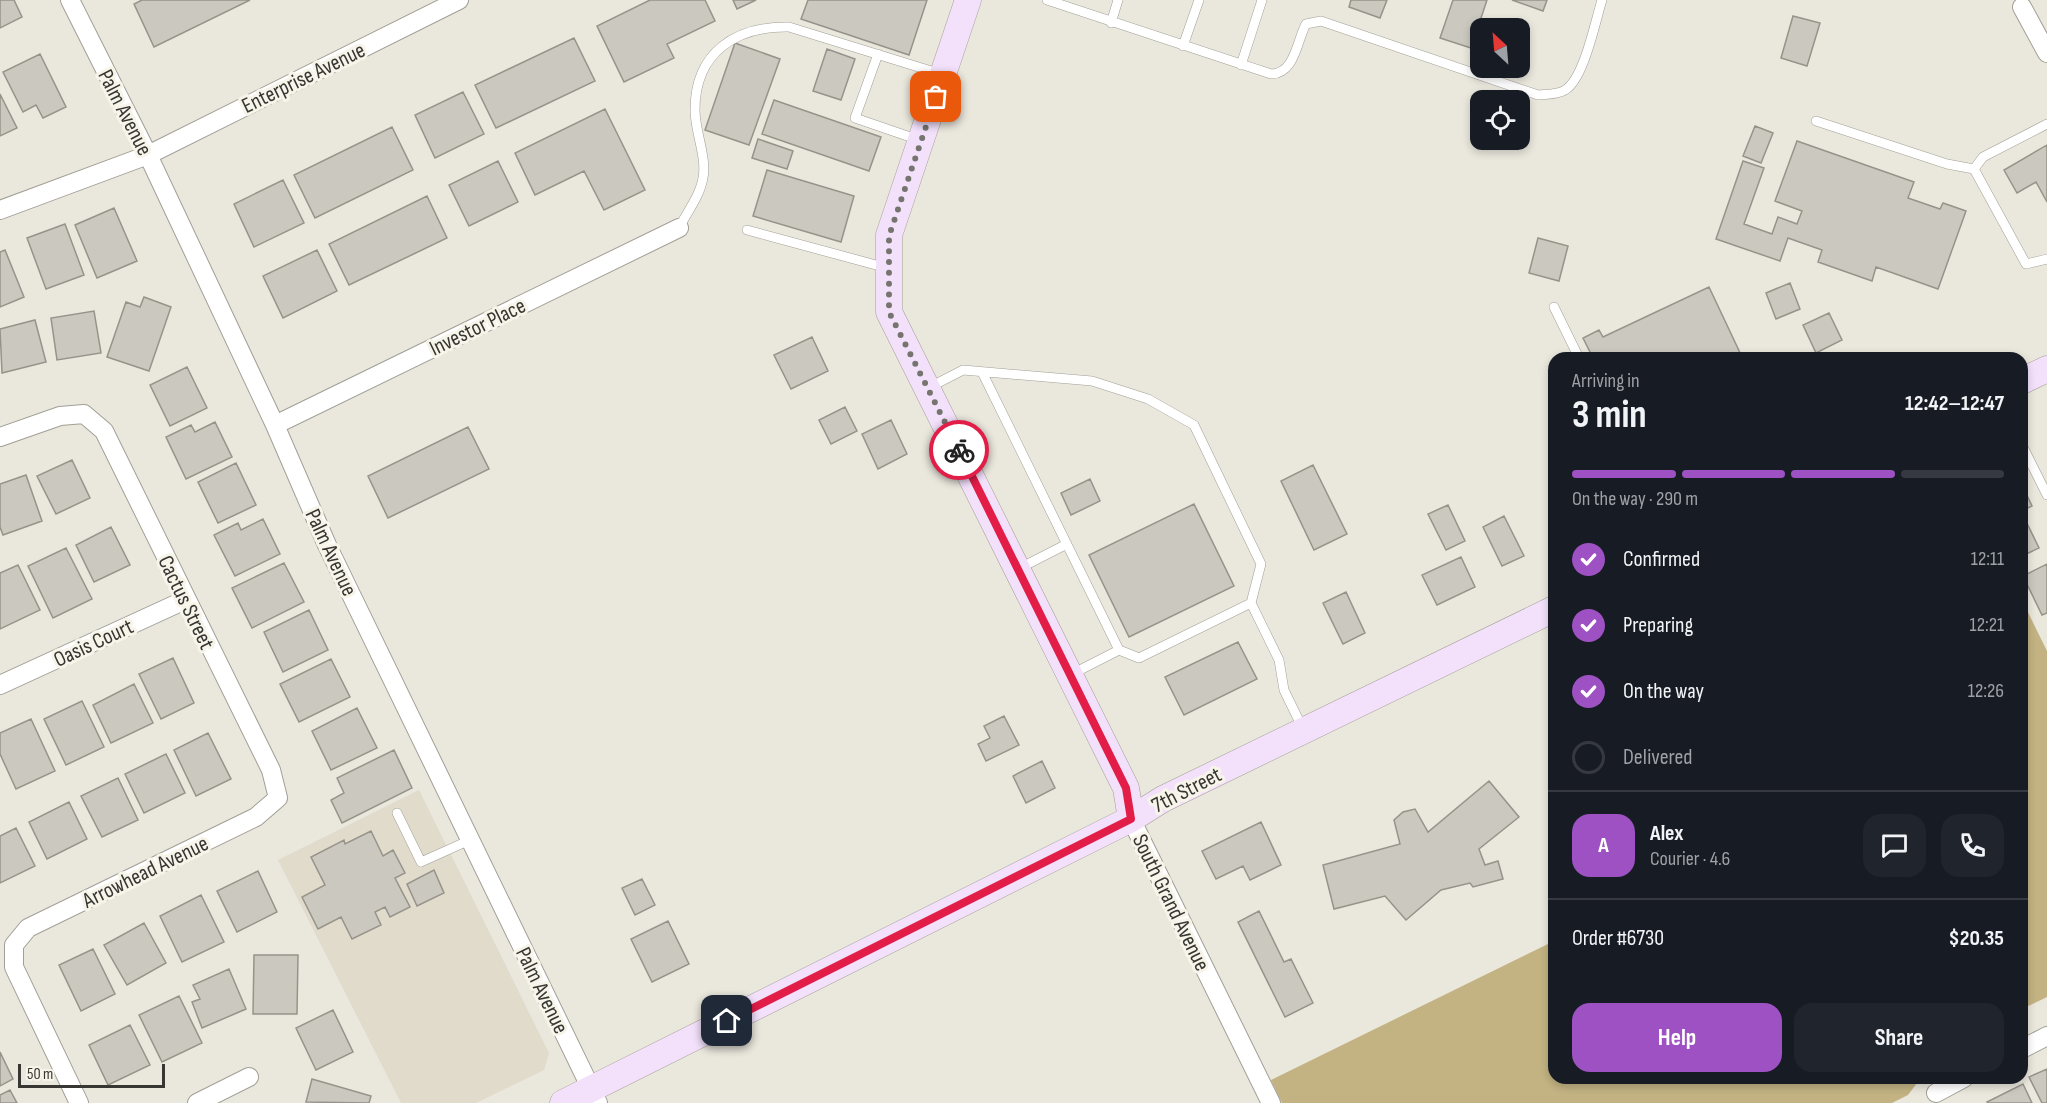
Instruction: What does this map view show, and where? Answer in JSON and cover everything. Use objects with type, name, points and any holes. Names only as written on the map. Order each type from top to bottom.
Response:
[{"type":"street","name":"Palm Avenue","points":[[70,0],[148,154],[275,425],[327,545],[594,1096]]},
{"type":"street","name":"Enterprise Avenue","points":[[0,210],[148,154],[459,0]]},
{"type":"street","name":"South Grand Avenue","points":[[968,0],[889,236],[889,312],[1126,788],[1131,819],[1271,1103]]},
{"type":"street","points":[[2022,7],[2047,53]]},
{"type":"street","name":"Investor Place","points":[[275,425],[679,228]]},
{"type":"street","points":[[2028,378],[2047,369]]},
{"type":"street","name":"Cactus Street","points":[[0,437],[60,416],[84,414],[104,431],[185,600],[271,770],[278,798]]},
{"type":"street","name":"Oasis Court","points":[[0,685],[185,600]]},
{"type":"street","name":"7th Street","points":[[563,1103],[594,1096],[1131,819],[1163,799],[1548,612]]},
{"type":"street","name":"Arrowhead Avenue","points":[[80,1103],[14,968],[14,945],[28,928],[256,817],[278,798]]},
{"type":"street","points":[[2028,1046],[2047,1036]]},
{"type":"street","points":[[197,1103],[249,1077]]},
{"type":"street","points":[[1936,1098],[1956,1084]]},
{"type":"lane","points":[[1050,0],[1111,23],[1270,74],[1281,71],[1292,61],[1304,26],[1310,21],[1321,21],[1538,94],[1556,94],[1568,89],[1578,77],[1602,0]]},
{"type":"lane","points":[[1111,23],[1118,0]]},
{"type":"lane","points":[[1183,46],[1199,0]]},
{"type":"lane","points":[[1241,64],[1262,0]]},
{"type":"lane","points":[[679,228],[704,177],[695,109],[703,69],[716,50],[743,33],[770,27],[789,27],[943,74]]},
{"type":"lane","points":[[878,54],[855,118],[921,141]]},
{"type":"lane","points":[[1816,121],[1947,164],[1974,169]]},
{"type":"lane","points":[[1974,169],[1983,157],[2047,124]]},
{"type":"lane","points":[[1974,169],[2026,264],[2047,259]]},
{"type":"lane","points":[[747,230],[889,268]]},
{"type":"lane","points":[[1554,307],[1576,352]]},
{"type":"lane","points":[[928,388],[963,370],[1092,381],[1148,399],[1194,425],[1261,564],[1251,603],[1279,660],[1284,690],[1304,731]]},
{"type":"lane","points":[[982,372],[1119,650],[1139,658],[1251,603]]},
{"type":"lane","points":[[2028,458],[2047,495]]},
{"type":"lane","points":[[1018,570],[1067,544]]},
{"type":"lane","points":[[1070,675],[1119,650]]},
{"type":"lane","points":[[397,813],[421,862],[470,840]]},
{"type":"shaded area","points":[[2028,612],[2047,651],[2047,997],[2028,1006]]},
{"type":"shaded area","points":[[419,790],[549,1053],[544,1070],[476,1103],[401,1103],[278,860]]},
{"type":"shaded area","points":[[1548,944],[1548,1084],[1916,1084],[1908,1095],[1892,1103],[1282,1103],[1271,1080]]},
{"type":"building","points":[[0,0],[14,0],[22,17],[0,28]]},
{"type":"building","points":[[142,0],[250,0],[154,47],[134,4]]},
{"type":"building","points":[[650,0],[705,0],[715,21],[667,44],[674,58],[624,82],[597,26]]},
{"type":"building","points":[[733,0],[756,0],[737,9]]},
{"type":"building","points":[[808,0],[927,0],[909,55],[801,19]]},
{"type":"building","points":[[1351,0],[1387,0],[1380,18],[1349,7]]},
{"type":"building","points":[[1453,0],[1487,0],[1481,18],[1470,18],[1470,48],[1440,38]]},
{"type":"building","points":[[1512,0],[1547,0],[1543,11]]},
{"type":"building","points":[[1793,16],[1820,23],[1807,66],[1781,58]]},
{"type":"building","points":[[574,38],[595,81],[496,128],[475,85]]},
{"type":"building","points":[[735,43],[780,59],[749,145],[705,130]]},
{"type":"building","points":[[827,49],[855,59],[841,100],[813,91]]},
{"type":"building","points":[[40,54],[66,107],[43,118],[36,105],[23,112],[3,72]]},
{"type":"building","points":[[463,92],[484,134],[435,158],[415,115]]},
{"type":"building","points":[[0,94],[17,128],[0,136]]},
{"type":"building","points":[[774,100],[881,137],[869,171],[762,134]]},
{"type":"building","points":[[605,109],[645,190],[604,210],[584,171],[535,195],[515,153]]},
{"type":"building","points":[[1755,126],[1773,133],[1761,163],[1743,156]]},
{"type":"building","points":[[392,127],[413,170],[315,218],[294,175]]},
{"type":"building","points":[[758,139],[793,151],[787,169],[752,158]]},
{"type":"building","points":[[1797,141],[1914,182],[1908,198],[1940,209],[1943,203],[1966,211],[1938,289],[1876,267],[1872,281],[1818,262],[1822,250],[1788,238],[1780,261],[1716,239],[1743,161],[1764,168],[1744,224],[1772,234],[1778,217],[1797,224],[1802,211],[1775,201]]},
{"type":"building","points":[[2047,145],[2047,202],[2036,182],[2017,193],[2004,170]]},
{"type":"building","points":[[498,161],[518,202],[469,226],[449,185]]},
{"type":"building","points":[[767,170],[854,196],[841,242],[753,216]]},
{"type":"building","points":[[283,180],[304,223],[254,247],[234,204]]},
{"type":"building","points":[[427,196],[447,238],[349,285],[329,244]]},
{"type":"building","points":[[114,208],[137,261],[97,278],[75,225]]},
{"type":"building","points":[[65,224],[84,275],[46,289],[27,238]]},
{"type":"building","points":[[1538,238],[1568,246],[1559,281],[1529,273]]},
{"type":"building","points":[[5,250],[24,297],[0,307],[0,252]]},
{"type":"building","points":[[317,250],[337,291],[283,318],[263,276]]},
{"type":"building","points":[[1790,283],[1800,309],[1776,319],[1766,293]]},
{"type":"building","points":[[1709,287],[1740,352],[1590,352],[1583,338],[1599,330],[1603,337]]},
{"type":"building","points":[[144,297],[171,307],[149,371],[107,357],[126,302],[140,307]]},
{"type":"building","points":[[94,311],[101,353],[57,360],[51,318]]},
{"type":"building","points":[[1829,313],[1842,340],[1816,352],[1803,325]]},
{"type":"building","points":[[35,320],[46,362],[2,373],[0,329]]},
{"type":"building","points":[[812,337],[828,371],[791,389],[774,355]]},
{"type":"building","points":[[187,367],[207,408],[170,426],[150,385]]},
{"type":"building","points":[[845,407],[857,431],[831,444],[819,420]]},
{"type":"building","points":[[891,420],[907,454],[878,469],[862,434]]},
{"type":"building","points":[[215,422],[232,457],[186,479],[166,437],[191,425],[195,432]]},
{"type":"building","points":[[468,427],[489,469],[388,518],[368,476]]},
{"type":"building","points":[[72,460],[90,498],[56,514],[37,476]]},
{"type":"building","points":[[236,463],[256,505],[218,523],[198,482]]},
{"type":"building","points":[[1313,465],[1347,534],[1314,550],[1281,481]]},
{"type":"building","points":[[26,475],[42,521],[3,535],[0,527],[0,484]]},
{"type":"building","points":[[1090,479],[1100,501],[1071,515],[1061,493]]},
{"type":"building","points":[[1194,504],[1234,586],[1129,637],[1089,555]]},
{"type":"building","points":[[1448,505],[1465,541],[1446,550],[1428,514]]},
{"type":"building","points":[[1504,516],[1524,556],[1502,566],[1483,527]]},
{"type":"building","points":[[263,519],[280,554],[235,576],[214,535],[238,523],[241,530]]},
{"type":"building","points":[[2028,525],[2039,548],[2028,553]]},
{"type":"building","points":[[111,527],[130,565],[94,582],[76,545]]},
{"type":"building","points":[[66,548],[92,599],[53,618],[28,566]]},
{"type":"building","points":[[1461,557],[1475,587],[1437,605],[1422,575]]},
{"type":"building","points":[[284,563],[304,602],[252,628],[232,588]]},
{"type":"building","points":[[2047,564],[2047,613],[2042,615],[2028,586],[2028,574]]},
{"type":"building","points":[[18,565],[40,610],[0,629],[0,573]]},
{"type":"building","points":[[1346,592],[1365,633],[1343,644],[1323,603]]},
{"type":"building","points":[[309,610],[328,650],[283,672],[264,632]]},
{"type":"building","points":[[1238,642],[1257,679],[1184,715],[1165,677]]},
{"type":"building","points":[[173,658],[194,703],[161,719],[139,674]]},
{"type":"building","points":[[331,659],[350,697],[299,722],[280,684]]},
{"type":"building","points":[[134,684],[153,723],[111,743],[93,705]]},
{"type":"building","points":[[82,701],[104,747],[66,765],[44,719]]},
{"type":"building","points":[[357,708],[377,748],[331,770],[312,731]]},
{"type":"building","points":[[1004,716],[1019,745],[986,761],[978,744],[990,738],[984,726]]},
{"type":"building","points":[[31,719],[55,771],[16,789],[0,754],[0,733]]},
{"type":"building","points":[[208,733],[231,779],[196,796],[174,750]]},
{"type":"building","points":[[394,750],[412,788],[342,823],[331,800],[344,793],[337,778]]},
{"type":"building","points":[[166,754],[185,793],[144,813],[125,774]]},
{"type":"building","points":[[1042,761],[1055,788],[1026,803],[1013,776]]},
{"type":"building","points":[[118,778],[138,820],[102,837],[81,796]]},
{"type":"building","points":[[1489,781],[1519,817],[1479,849],[1485,865],[1498,861],[1503,879],[1473,887],[1470,883],[1441,890],[1406,920],[1385,896],[1334,909],[1323,865],[1400,844],[1394,820],[1403,812],[1415,809],[1428,832]]},
{"type":"building","points":[[69,802],[87,839],[47,859],[29,822]]},
{"type":"building","points":[[1261,822],[1281,865],[1250,880],[1243,866],[1216,879],[1202,851]]},
{"type":"building","points":[[16,828],[35,866],[0,883],[0,836]]},
{"type":"building","points":[[371,831],[383,856],[393,850],[405,873],[395,878],[410,907],[390,917],[385,907],[375,912],[381,925],[352,939],[341,917],[318,929],[302,897],[325,885],[311,857],[344,840],[345,844]]},
{"type":"building","points":[[434,870],[444,893],[417,906],[407,884]]},
{"type":"building","points":[[258,871],[277,912],[237,932],[217,891]]},
{"type":"building","points":[[642,879],[655,905],[635,915],[622,888]]},
{"type":"building","points":[[201,895],[224,942],[182,962],[160,916]]},
{"type":"building","points":[[1259,911],[1284,962],[1291,959],[1313,1003],[1285,1017],[1238,922]]},
{"type":"building","points":[[668,921],[689,964],[652,982],[631,939]]},
{"type":"building","points":[[144,923],[166,963],[127,985],[104,945]]},
{"type":"building","points":[[93,949],[115,994],[81,1011],[59,965]]},
{"type":"building","points":[[254,955],[298,955],[297,1014],[253,1014]]},
{"type":"building","points":[[229,969],[246,1009],[202,1028],[192,1002],[200,999],[193,985]]},
{"type":"building","points":[[179,996],[202,1043],[162,1062],[139,1015]]},
{"type":"building","points":[[333,1010],[353,1052],[316,1070],[296,1028]]},
{"type":"building","points":[[130,1025],[150,1065],[108,1085],[89,1045]]},
{"type":"building","points":[[0,1052],[13,1079],[0,1086]]},
{"type":"building","points":[[2047,1069],[2047,1103],[2042,1103],[2029,1077]]},
{"type":"building","points":[[312,1079],[371,1096],[369,1103],[306,1102]]},
{"type":"building","points":[[2023,1084],[2032,1103],[1987,1102]]},
{"type":"building","points":[[10,1090],[17,1103],[0,1103],[0,1095]]},
{"type":"way so far","points":[[936,97],[889,236],[889,312],[959,450]]},
{"type":"route","points":[[727,1021],[1131,819],[1126,788],[959,450]]}]
